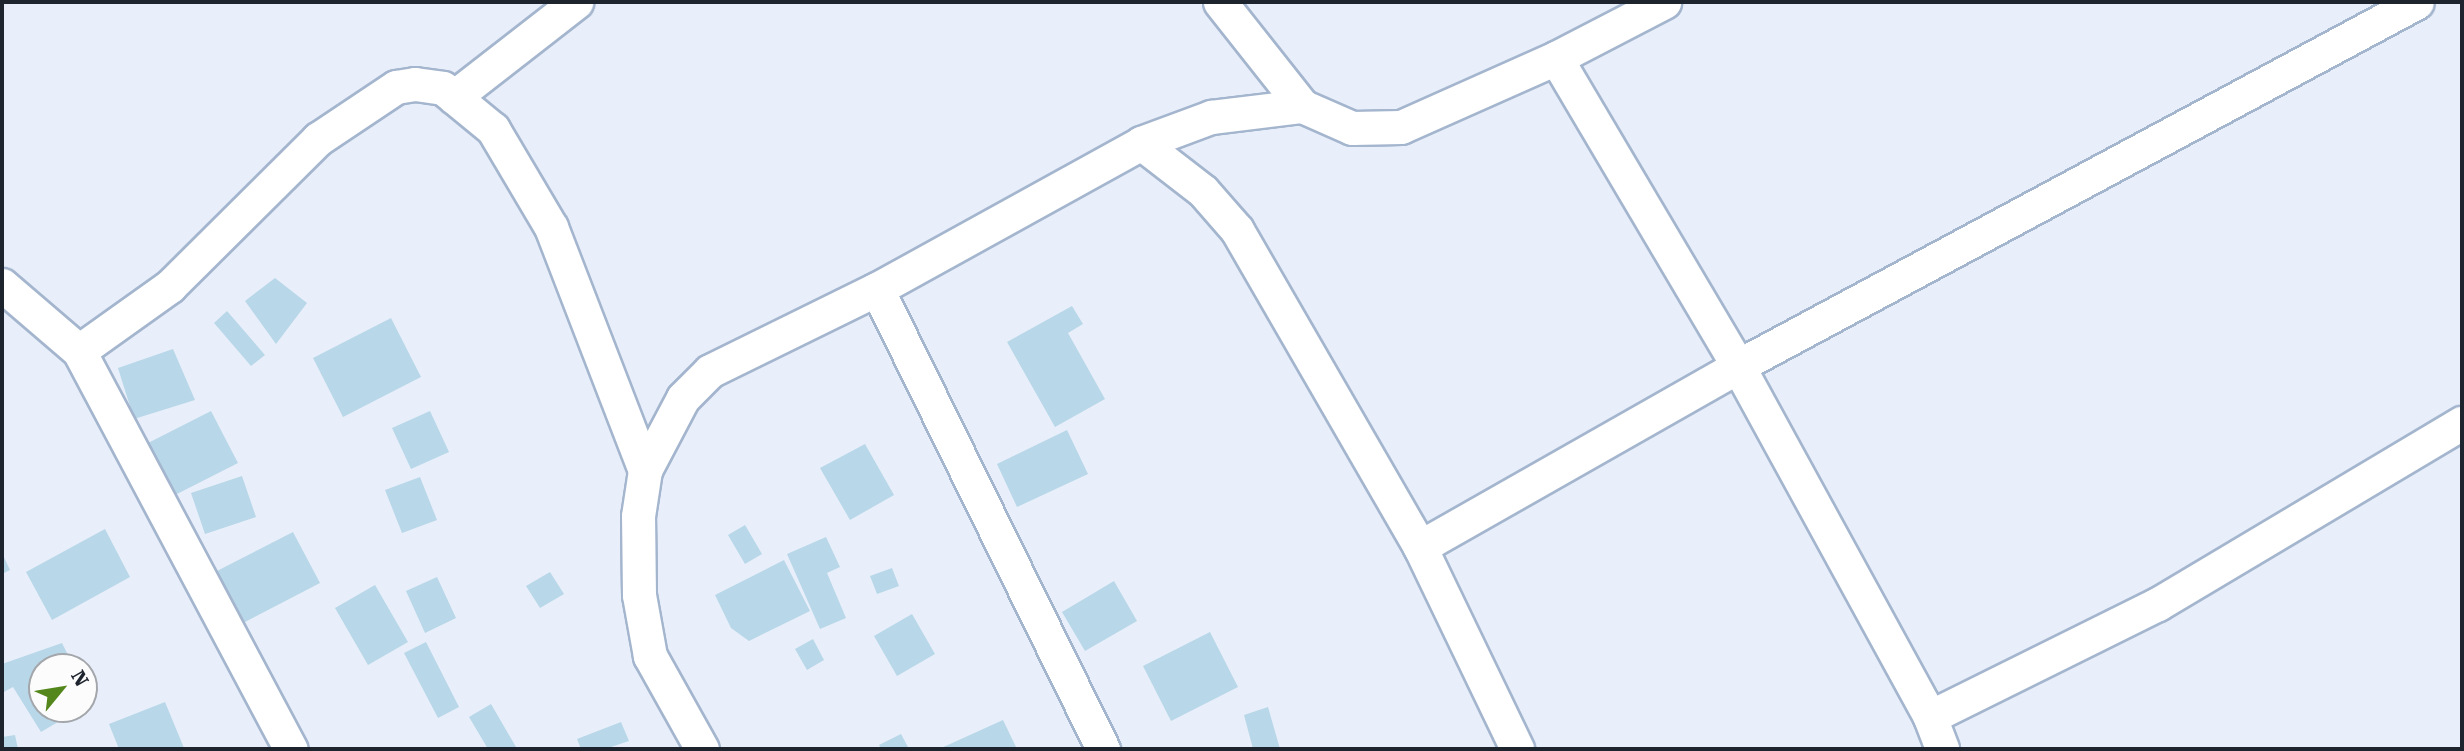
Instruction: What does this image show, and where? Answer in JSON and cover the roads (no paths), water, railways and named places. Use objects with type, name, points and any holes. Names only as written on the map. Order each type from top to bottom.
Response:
[{"type":"street","points":[[454,97],[576,2]]},
{"type":"street","points":[[1220,2],[1302,106],[1352,128],[1401,127],[1556,58],[1651,5]]},
{"type":"street","points":[[1419,547],[1738,366],[2417,2]]},
{"type":"street","points":[[1556,58],[1738,366],[1930,717],[1942,749]]},
{"type":"street","points":[[79,351],[170,286],[330,132],[396,87],[415,83],[443,88],[493,129],[551,227],[645,470]]},
{"type":"street","points":[[702,749],[650,656],[639,595],[638,516],[645,470],[683,398],[710,371],[877,289],[1141,143],[1210,117],[1302,106]]},
{"type":"street","points":[[1141,143],[1203,191],[1237,230],[1419,547],[1517,749]]},
{"type":"street","points":[[2,285],[79,351],[290,749]]},
{"type":"street","points":[[877,289],[1103,749]]},
{"type":"street","points":[[1930,717],[2158,604],[2462,422]]}]
